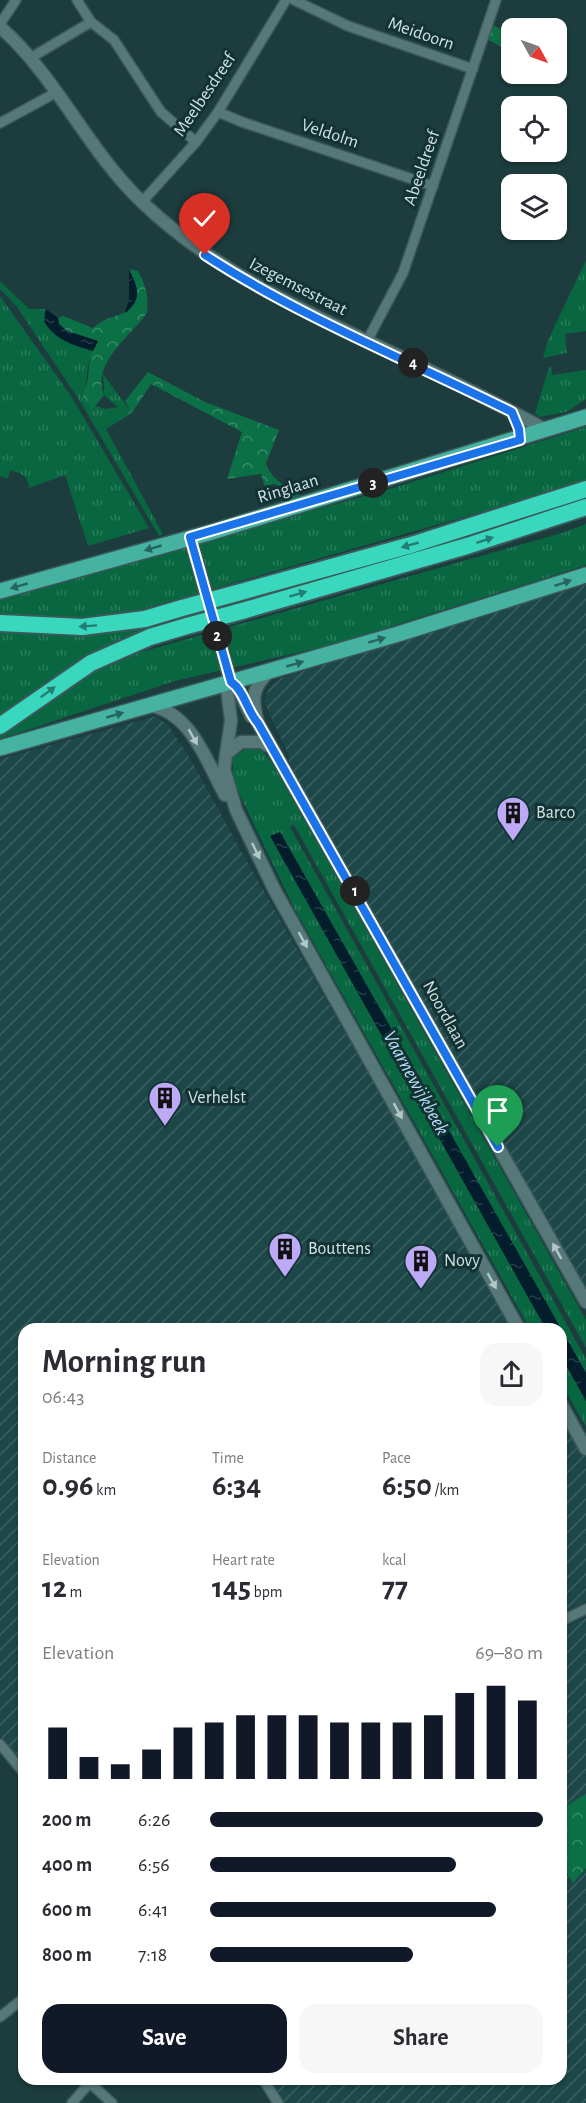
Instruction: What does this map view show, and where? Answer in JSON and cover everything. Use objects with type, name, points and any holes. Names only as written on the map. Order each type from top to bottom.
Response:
[{"type":"highway","points":[[0,622],[82,627],[145,619],[411,545],[586,489]]},
{"type":"highway","points":[[0,726],[91,663],[141,640],[467,546],[586,507]]},
{"type":"main road","name":"Ringlaan","points":[[0,591],[520,440],[586,417]]},
{"type":"main road","points":[[0,748],[270,671],[586,575]]},
{"type":"street","points":[[0,25],[16,0]]},
{"type":"street","points":[[77,0],[91,22],[114,40],[161,112],[196,142]]},
{"type":"street","name":"Meelbesdreef","points":[[142,202],[196,142],[218,112],[286,0]]},
{"type":"street","name":"Meidoorn","points":[[294,0],[348,26],[473,69]]},
{"type":"street","name":"Abeeldreef","points":[[367,341],[403,273],[496,0]]},
{"type":"street","points":[[32,57],[91,22]]},
{"type":"street","name":"Izegemsestraat","points":[[0,25],[32,57],[100,155],[142,202],[180,236],[231,272],[546,430]]},
{"type":"street","points":[[0,123],[57,92]]},
{"type":"street","name":"Veldolm","points":[[218,112],[433,186]]},
{"type":"street","points":[[512,412],[519,429],[520,440]]},
{"type":"street","name":"Noordlaan","points":[[190,537],[231,682],[237,686],[248,710],[258,723],[333,851],[586,1302]]},
{"type":"street","name":"Noordlaan","points":[[258,723],[253,704],[254,692],[261,679],[270,671]]},
{"type":"street","name":"Noordlaan","points":[[231,682],[227,688],[231,721],[225,755],[225,776],[236,810],[274,889],[516,1323]]},
{"type":"street","name":"Noordlaan","points":[[148,705],[162,707],[182,720],[227,799],[236,810]]},
{"type":"street","points":[[225,755],[241,742],[261,742],[271,747]]},
{"type":"street","points":[[567,1415],[586,1449]]},
{"type":"street","points":[[567,1618],[586,1609]]},
{"type":"street","points":[[0,1744],[18,1766]]},
{"type":"street","points":[[0,2017],[18,2003]]},
{"type":"street","points":[[72,2103],[88,2085]]},
{"type":"street","points":[[96,2085],[112,2103]]},
{"type":"street","points":[[267,2085],[278,2103]]},
{"type":"shaded area","points":[[586,585],[586,1294],[290,765],[288,754],[264,702],[269,688],[281,678]]},
{"type":"shaded area","points":[[156,716],[168,725],[190,758],[512,1323],[18,1323],[18,1758],[0,1736],[0,759]]},
{"type":"shaded area","points":[[567,1422],[586,1456],[586,1601],[567,1611]]},
{"type":"shaded area","points":[[586,1617],[586,2103],[283,2103],[271,2085],[567,2085],[567,1626]]},
{"type":"green space","points":[[493,25],[501,29],[501,47],[487,39]]},
{"type":"green space","points":[[586,260],[586,331],[565,334],[567,353],[543,358],[548,340]]},
{"type":"green space","points":[[129,269],[138,271],[143,281],[148,302],[147,313],[108,361],[101,383],[104,395],[92,410],[83,401],[83,394],[88,379],[90,356],[98,341],[67,331],[59,324],[58,318],[63,316],[93,328],[105,320],[128,311],[132,276]]},
{"type":"green space","points":[[0,281],[29,309],[46,309],[44,314],[71,344],[93,351],[83,394],[92,410],[95,406],[106,409],[118,407],[104,395],[103,374],[132,413],[106,429],[163,534],[159,536],[81,403],[17,307],[0,289]]},
{"type":"green space","points":[[0,296],[71,396],[149,528],[88,546],[65,475],[29,488],[24,476],[11,470],[7,479],[0,476]]},
{"type":"green space","points":[[549,367],[551,367],[552,375],[586,370],[586,399],[566,412],[539,417],[535,413]]},
{"type":"green space","points":[[148,372],[205,402],[279,430],[266,463],[268,469],[276,479],[301,496],[290,499],[281,486],[273,484],[265,487],[261,474],[227,479],[242,432],[151,384],[132,413],[125,401]]},
{"type":"green space","points":[[586,427],[586,482],[583,483],[104,620],[0,615],[0,598],[393,488]]},
{"type":"green space","points":[[586,524],[586,565],[339,643],[175,681],[0,739],[0,730],[106,662],[562,533]]},
{"type":"green space","points":[[169,619],[172,624],[0,718],[0,630],[65,635],[120,631]]},
{"type":"green space","points":[[248,747],[263,751],[276,769],[586,1320],[586,1348],[294,825],[290,827],[566,1323],[558,1323],[280,832],[271,837],[543,1323],[527,1323],[294,908],[233,781],[233,758]]},
{"type":"green space","points":[[567,1325],[586,1359],[586,1373],[567,1339]]},
{"type":"green space","points":[[567,1367],[586,1401],[586,1427],[567,1394]]},
{"type":"green space","points":[[586,1794],[586,1868],[573,1883],[567,1873],[567,1805]]},
{"type":"water","points":[[129,269],[137,297],[135,303],[125,313],[129,299]]},
{"type":"water","points":[[46,309],[58,318],[59,324],[67,331],[98,341],[93,351],[65,341],[53,333],[44,321]]},
{"type":"water","name":"Vaarnewijkbeek","points":[[280,832],[558,1323],[543,1323],[270,836]]},
{"type":"water","points":[[567,1339],[586,1373],[586,1401],[567,1367]]},
{"type":"place","name":"Barco","points":[[513,842]]},
{"type":"place","name":"Verhelst","points":[[165,1127]]},
{"type":"place","name":"Bouttens","points":[[285,1278]]},
{"type":"place","name":"Novy","points":[[421,1290]]},
{"type":"route","points":[[205,255],[231,272],[334,326],[512,412],[519,429],[520,440],[190,537],[231,682],[237,686],[252,717],[258,723],[333,851],[498,1147]]}]
